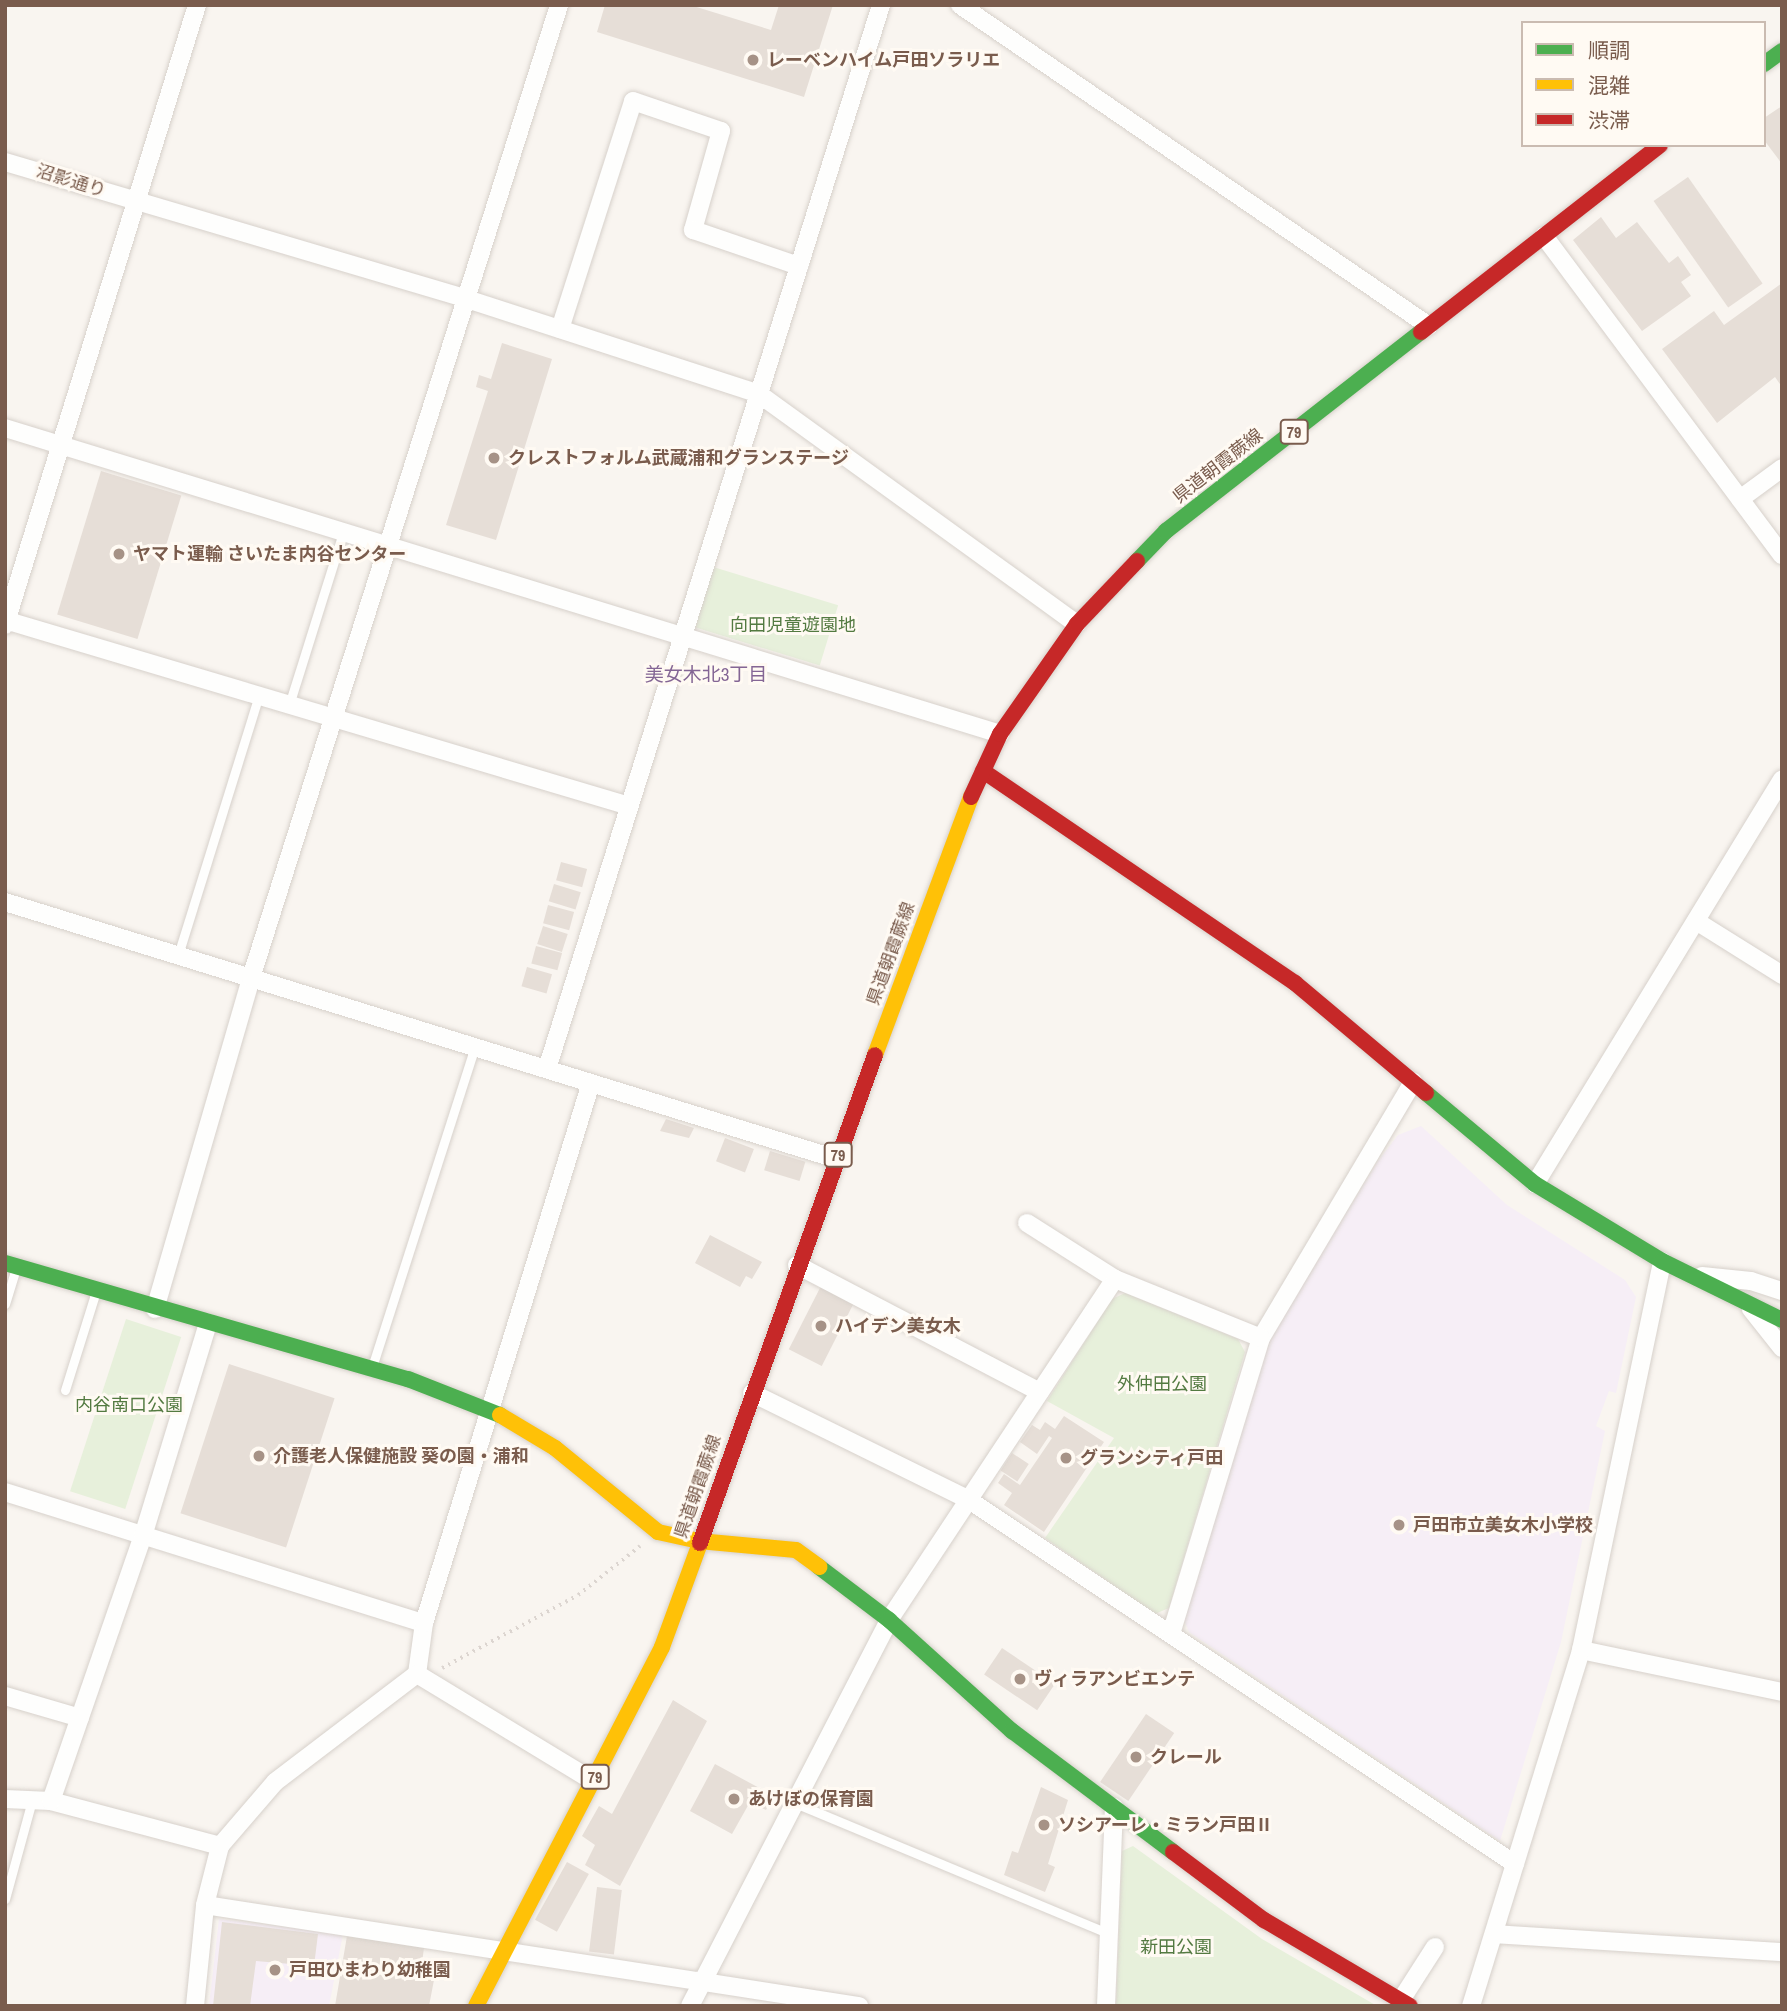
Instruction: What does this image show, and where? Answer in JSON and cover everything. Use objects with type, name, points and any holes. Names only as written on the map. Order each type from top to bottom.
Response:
[{"type":"street","points":[[197,5],[6,622],[629,806]]},
{"type":"street","points":[[155,1309],[251,978],[336,718],[559,5]]},
{"type":"street","points":[[547,1069],[881,5]]},
{"type":"street","points":[[960,5],[1429,326]]},
{"type":"street","points":[[1766,63],[1782,51]]},
{"type":"street","points":[[560,329],[633,101],[722,131],[693,230],[799,266]]},
{"type":"street","name":"県道朝霞蕨線","points":[[476,2006],[662,1647],[797,1265],[957,828],[1000,734],[1077,624],[1166,531],[1657,147]]},
{"type":"street","name":"沼影通り","points":[[5,162],[467,299],[759,394],[1077,624]]},
{"type":"street","points":[[1544,236],[1782,555]]},
{"type":"street","points":[[5,428],[681,639],[1000,734]]},
{"type":"street","points":[[1740,499],[1782,468]]},
{"type":"street","points":[[983,771],[1295,983],[1535,1184],[1662,1261],[1751,1309],[1782,1321]]},
{"type":"street","points":[[1535,1184],[1782,779]]},
{"type":"street","points":[[5,902],[837,1159]]},
{"type":"street","points":[[1696,921],[1782,975]]},
{"type":"street","points":[[1171,1634],[1261,1338],[1413,1082]]},
{"type":"street","points":[[195,2006],[205,1905],[220,1846],[275,1782],[420,1676],[424,1623],[591,1083]]},
{"type":"street","points":[[1027,1223],[1115,1279],[1261,1338]]},
{"type":"street","points":[[1471,2006],[1581,1650],[1662,1261]]},
{"type":"street","points":[[11,1264],[155,1309],[371,1368],[489,1408],[555,1448],[658,1532],[699,1541],[796,1550],[889,1620],[1012,1731],[1264,1920],[1406,2003],[1435,1947]]},
{"type":"street","points":[[797,1265],[1040,1392]]},
{"type":"street","points":[[1689,1275],[1751,1281],[1782,1291]]},
{"type":"street","points":[[690,2006],[889,1620],[1115,1279]]},
{"type":"street","points":[[1751,1309],[1782,1348]]},
{"type":"street","points":[[51,1801],[143,1536],[208,1324]]},
{"type":"street","points":[[752,1393],[969,1500],[1515,1864]]},
{"type":"street","points":[[5,1492],[424,1623]]},
{"type":"street","points":[[1581,1650],[1782,1692]]},
{"type":"street","points":[[420,1676],[593,1781]]},
{"type":"street","points":[[5,1696],[80,1718]]},
{"type":"street","points":[[5,1799],[51,1801],[220,1846]]},
{"type":"street","points":[[1106,2006],[1114,1807]]},
{"type":"street","points":[[205,1905],[506,1949],[859,2006]]},
{"type":"street","points":[[1494,1934],[1782,1952]]},
{"type":"lane","points":[[289,705],[343,533]]},
{"type":"lane","points":[[178,955],[259,695]]},
{"type":"lane","points":[[371,1368],[475,1047]]},
{"type":"lane","points":[[5,1304],[11,1264]]},
{"type":"lane","points":[[65,1390],[96,1290]]},
{"type":"lane","points":[[5,1899],[32,1800]]},
{"type":"lane","points":[[795,1803],[1109,1934]]},
{"type":"path","points":[[420,1676],[578,1595],[658,1532]]},
{"type":"shaded area","name":"戸田市立美女木小学校","points":[[1421,1126],[1507,1205],[1625,1280],[1636,1297],[1616,1393],[1609,1391],[1596,1426],[1605,1431],[1561,1642],[1500,1841],[1189,1632],[1184,1620],[1270,1338],[1378,1161],[1398,1135]]},
{"type":"shaded area","name":"戸田ひまわり幼稚園","points":[[219,1919],[343,1934],[329,2006],[209,2006]]},
{"type":"green space","name":"向田児童遊園地","points":[[710,566],[838,605],[820,665],[692,626]]},
{"type":"green space","name":"外仲田公園","points":[[1125,1293],[1238,1339],[1245,1352],[1169,1608],[1155,1614],[1045,1538],[1114,1438],[1047,1401],[1112,1299]]},
{"type":"green space","name":"内谷南口公園","points":[[126,1319],[181,1337],[125,1509],[70,1491]]},
{"type":"green space","name":"新田公園","points":[[1133,1846],[1262,1939],[1377,2006],[1116,2006],[1122,1851]]},
{"type":"building","name":"レーベンハイム戸田ソラリエ","points":[[605,5],[690,5],[771,30],[779,5],[833,5],[804,97],[597,32]]},
{"type":"building","points":[[1782,106],[1782,164],[1766,143],[1766,117]]},
{"type":"building","points":[[1688,177],[1763,283],[1728,308],[1654,201]]},
{"type":"building","points":[[1601,217],[1616,238],[1637,222],[1669,263],[1678,256],[1691,275],[1681,282],[1691,296],[1642,331],[1573,240]]},
{"type":"building","points":[[1782,283],[1782,387],[1775,377],[1717,423],[1662,349],[1714,311],[1724,325]]},
{"type":"building","name":"クレストフォルム武蔵浦和グランステージ","points":[[502,343],[552,359],[496,540],[446,525],[488,391],[476,387],[479,375],[491,379]]},
{"type":"building","name":"ヤマト運輸 さいたま内谷センター","points":[[101,471],[181,496],[137,639],[57,614]]},
{"type":"building","points":[[561,862],[587,869],[582,887],[556,880]]},
{"type":"building","points":[[554,884],[581,892],[576,909],[549,901]]},
{"type":"building","points":[[548,905],[574,912],[569,930],[543,923]]},
{"type":"building","points":[[543,926],[568,934],[562,952],[537,944]]},
{"type":"building","points":[[536,946],[562,953],[557,970],[531,963]]},
{"type":"building","points":[[527,967],[552,974],[546,993],[521,986]]},
{"type":"building","points":[[666,1119],[694,1128],[689,1138],[660,1131]]},
{"type":"building","points":[[725,1138],[754,1149],[745,1172],[716,1161]]},
{"type":"building","points":[[770,1151],[805,1162],[800,1181],[764,1170]]},
{"type":"building","points":[[710,1235],[762,1262],[752,1279],[746,1276],[740,1287],[695,1263]]},
{"type":"building","name":"ハイデン美女木","points":[[821,1286],[854,1303],[822,1366],[789,1349]]},
{"type":"building","name":"介護老人保健施設 葵の園・浦和","points":[[229,1364],[335,1398],[286,1548],[180,1513]]},
{"type":"building","name":"グランシティ戸田","points":[[1064,1416],[1104,1442],[1044,1532],[1004,1505],[1012,1493],[998,1483],[1004,1474],[1020,1485],[1052,1438],[1049,1436],[1037,1454],[1020,1442],[1032,1425],[1040,1430],[1045,1422],[1055,1429]]},
{"type":"building","points":[[1012,1453],[1029,1464],[1017,1482],[1001,1471]]},
{"type":"building","name":"ヴィラアンビエンテ","points":[[1002,1648],[1055,1684],[1037,1710],[984,1675]]},
{"type":"building","points":[[673,1700],[707,1721],[620,1886],[585,1865],[595,1845],[582,1836],[599,1806],[612,1814]]},
{"type":"building","name":"クレール","points":[[1146,1714],[1174,1733],[1128,1801],[1100,1782]]},
{"type":"building","name":"あけぼの保育園","points":[[715,1764],[774,1796],[766,1810],[750,1802],[732,1834],[690,1811]]},
{"type":"building","name":"ソシアーレ・ミラン戸田Ⅱ","points":[[1041,1787],[1068,1800],[1048,1864],[1055,1867],[1045,1892],[1004,1875],[1012,1851],[1018,1853]]},
{"type":"building","points":[[567,1862],[589,1874],[557,1932],[535,1920]]},
{"type":"building","points":[[597,1887],[622,1890],[614,1955],[589,1952]]},
{"type":"building","points":[[222,1922],[318,1934],[314,1966],[256,1961],[250,2006],[213,2006]]},
{"type":"building","points":[[347,1936],[424,1948],[420,1977],[434,1980],[429,2006],[335,2006]]},
{"type":"traffic: fast","points":[[1766,63],[1782,51]]},
{"type":"traffic: fast","points":[[1137,561],[1166,531],[1421,332]]},
{"type":"traffic: fast","points":[[1426,1093],[1535,1184],[1662,1261],[1782,1320]]},
{"type":"traffic: fast","points":[[5,1263],[408,1379],[500,1415]]},
{"type":"traffic: fast","points":[[819,1567],[889,1620],[1012,1731],[1173,1852]]},
{"type":"traffic: slow","points":[[875,1055],[971,797]]},
{"type":"traffic: slow","points":[[500,1415],[555,1448],[658,1532],[699,1541],[796,1550],[819,1567]]},
{"type":"traffic: slow","points":[[476,2006],[662,1647],[700,1543]]},
{"type":"traffic: jam","points":[[1421,332],[1657,147]]},
{"type":"traffic: jam","points":[[971,797],[1000,734],[1077,624],[1137,561]]},
{"type":"traffic: jam","points":[[983,771],[1295,983],[1426,1093]]},
{"type":"traffic: jam","points":[[700,1543],[875,1055]]},
{"type":"traffic: jam","points":[[1173,1852],[1264,1920],[1410,2006]]},
{"type":"place","name":"レーベンハイム戸田ソラリエ","points":[[753,60]]},
{"type":"place","name":"クレストフォルム武蔵浦和グランステージ","points":[[494,458]]},
{"type":"place","name":"ヤマト運輸 さいたま内谷センター","points":[[119,554]]},
{"type":"place","name":"ハイデン美女木","points":[[821,1326]]},
{"type":"place","name":"介護老人保健施設 葵の園・浦和","points":[[259,1456]]},
{"type":"place","name":"グランシティ戸田","points":[[1066,1458]]},
{"type":"place","name":"戸田市立美女木小学校","points":[[1399,1525]]},
{"type":"place","name":"ヴィラアンビエンテ","points":[[1020,1679]]},
{"type":"place","name":"クレール","points":[[1136,1757]]},
{"type":"place","name":"あけぼの保育園","points":[[734,1799]]},
{"type":"place","name":"ソシアーレ・ミラン戸田Ⅱ","points":[[1044,1825]]},
{"type":"place","name":"戸田ひまわり幼稚園","points":[[275,1970]]},
{"type":"district","name":"美女木北3丁目","points":[[706,675]]}]
